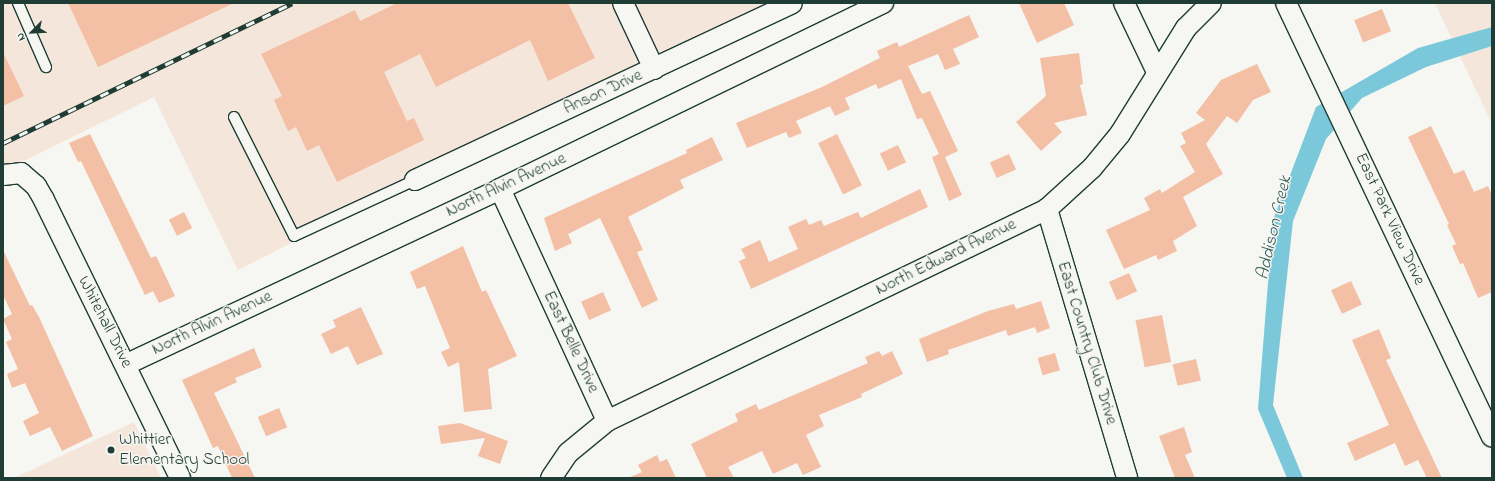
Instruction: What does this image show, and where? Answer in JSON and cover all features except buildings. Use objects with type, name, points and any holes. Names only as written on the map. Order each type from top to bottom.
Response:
[{"type":"street","points":[[623,3],[654,69]]},
{"type":"street","name":"Anson Drive","points":[[414,180],[654,69],[792,3]]},
{"type":"street","name":"North Alvin Avenue","points":[[127,364],[500,189],[883,3]]},
{"type":"street","points":[[1124,3],[1157,72]]},
{"type":"street","name":"North Edward Avenue","points":[[607,421],[1047,209],[1092,168],[1120,134],[1157,72],[1186,28],[1211,3]]},
{"type":"street","name":"East Park View Drive","points":[[1286,3],[1492,436]]},
{"type":"street","name":"Whitehall Drive","points":[[12,174],[36,186],[44,200],[127,364],[180,478]]},
{"type":"street","name":"East Belle Drive","points":[[500,189],[607,421]]},
{"type":"street","name":"East Country Club Drive","points":[[1047,209],[1127,478]]},
{"type":"street","points":[[551,478],[568,453],[607,421]]},
{"type":"lane","points":[[18,3],[46,67]]},
{"type":"lane","points":[[234,117],[294,236],[414,180]]},
{"type":"shaded area","points":[[3,3],[792,3],[415,180],[238,270],[154,97],[3,171]]},
{"type":"shaded area","points":[[1435,3],[1492,3],[1492,124]]},
{"type":"shaded area","name":"Whittier Elementary School","points":[[134,422],[161,478],[14,478]]},
{"type":"water","name":"Addison Creek","points":[[1492,27],[1492,46],[1426,67],[1362,98],[1326,139],[1293,221],[1273,405],[1303,478],[1287,478],[1258,409],[1273,220],[1316,107],[1418,48]]},
{"type":"railway","points":[[3,143],[292,3]]},
{"type":"place","name":"Whittier Elementary School","points":[[111,450]]}]
